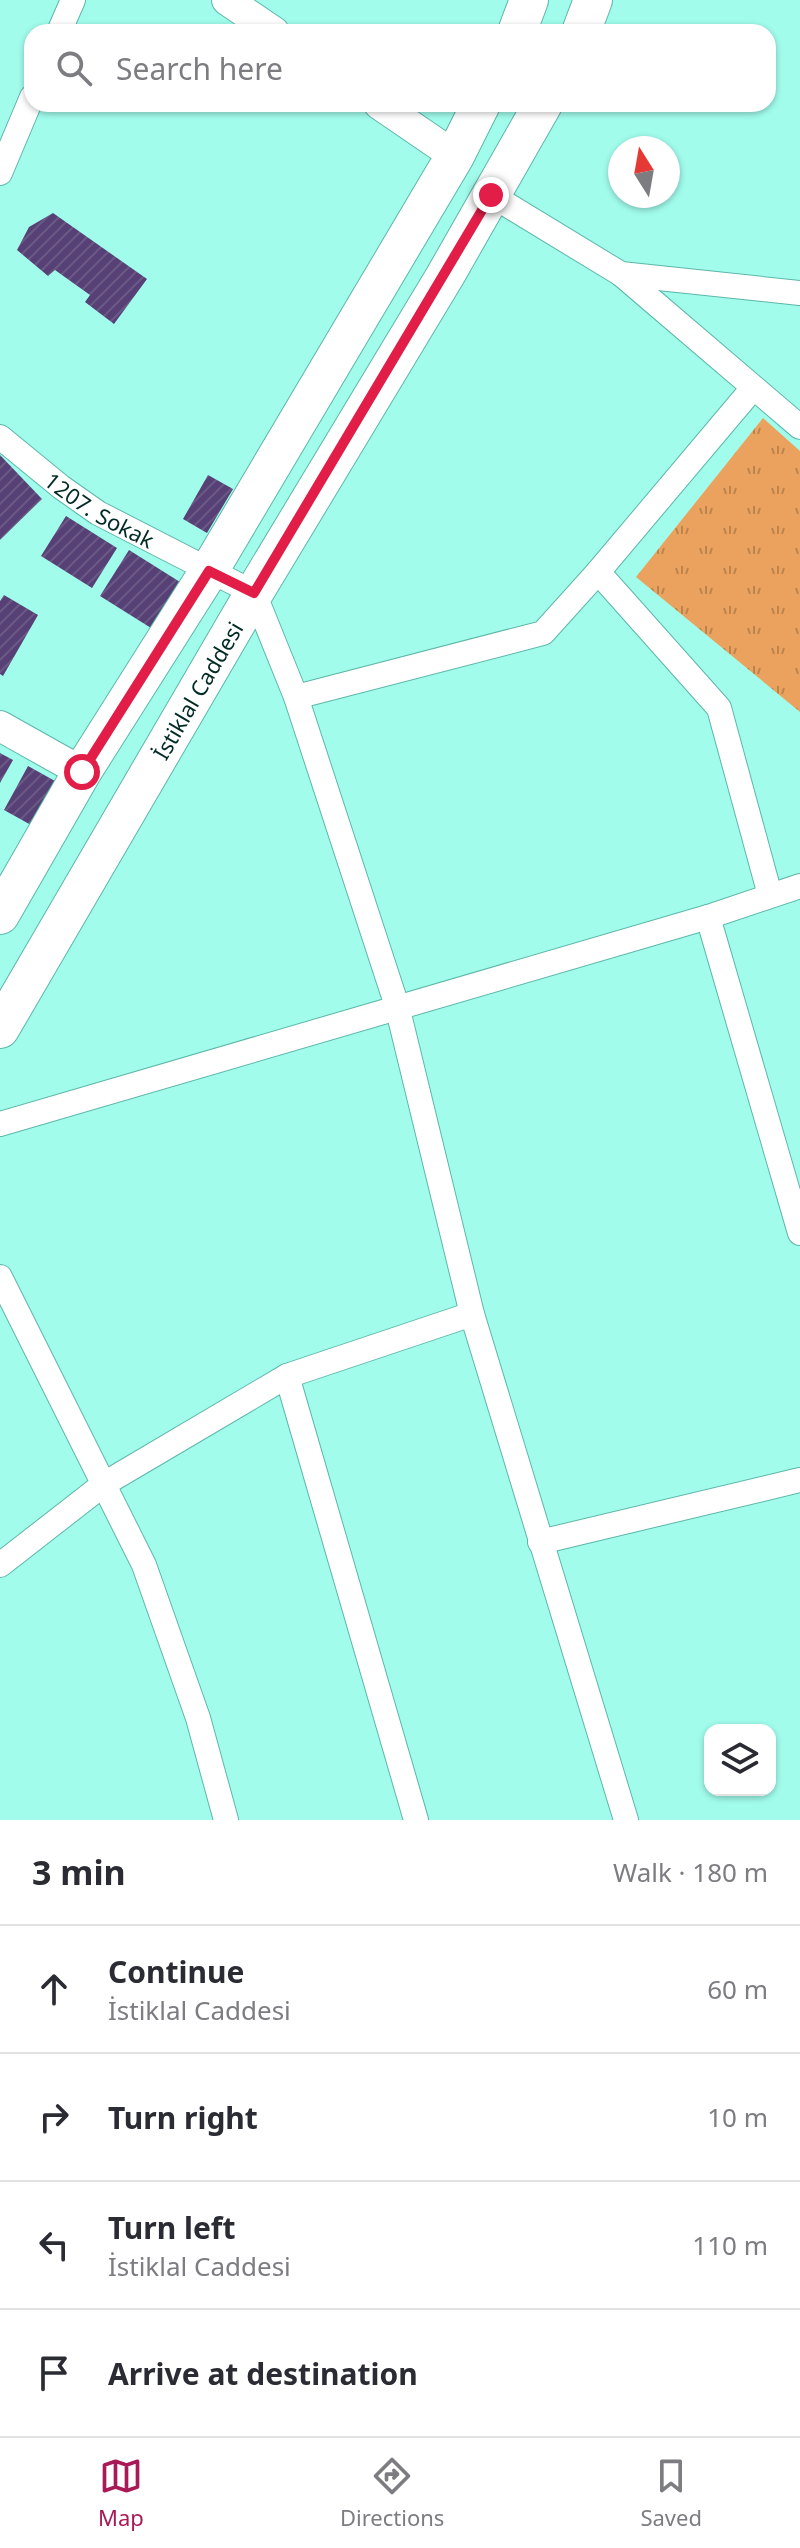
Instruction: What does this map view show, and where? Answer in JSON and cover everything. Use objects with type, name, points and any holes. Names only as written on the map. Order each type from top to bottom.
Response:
[{"type":"main road","points":[[520,24],[529,0]]},
{"type":"main road","points":[[584,24],[593,0]]},
{"type":"main road","points":[[0,915],[82,772],[209,571],[455,156],[477,112]]},
{"type":"main road","name":"İstiklal Caddesi","points":[[0,1029],[538,112]]},
{"type":"street","points":[[62,24],[73,0]]},
{"type":"street","points":[[227,0],[262,24]]},
{"type":"street","points":[[0,173],[26,112]]},
{"type":"street","points":[[391,112],[455,156]]},
{"type":"street","points":[[491,195],[621,274],[800,427]]},
{"type":"street","points":[[621,274],[800,293]]},
{"type":"street","points":[[296,697],[543,633],[753,388]]},
{"type":"street","name":"1207. Sokak","points":[[0,437],[98,513],[254,593]]},
{"type":"street","points":[[598,572],[719,708],[770,895]]},
{"type":"street","points":[[254,593],[296,697],[397,1006],[472,1314],[626,1820]]},
{"type":"street","points":[[0,726],[82,772]]},
{"type":"street","points":[[0,1124],[708,917],[800,886]]},
{"type":"street","points":[[708,917],[800,1233]]},
{"type":"street","points":[[0,1277],[144,1565],[198,1718],[226,1820]]},
{"type":"street","points":[[0,1565],[104,1484],[287,1376],[472,1314]]},
{"type":"street","points":[[287,1376],[416,1820]]},
{"type":"street","points":[[540,1542],[800,1480]]},
{"type":"green space","points":[[763,418],[800,451],[800,712],[636,577]]},
{"type":"building","points":[[53,213],[147,279],[114,324],[85,302],[90,295],[55,270],[48,276],[17,250],[29,227]]},
{"type":"building","points":[[0,455],[42,499],[0,540]]},
{"type":"building","points":[[208,475],[233,489],[207,533],[183,519]]},
{"type":"building","points":[[66,516],[117,548],[92,588],[41,556]]},
{"type":"building","points":[[129,550],[180,582],[151,628],[100,596]]},
{"type":"building","points":[[4,595],[38,615],[3,676],[0,674],[0,601]]},
{"type":"building","points":[[0,753],[13,760],[0,783]]},
{"type":"building","points":[[28,766],[64,786],[40,830],[4,810]]},
{"type":"route","points":[[82,772],[209,571],[254,593],[491,195]]}]
